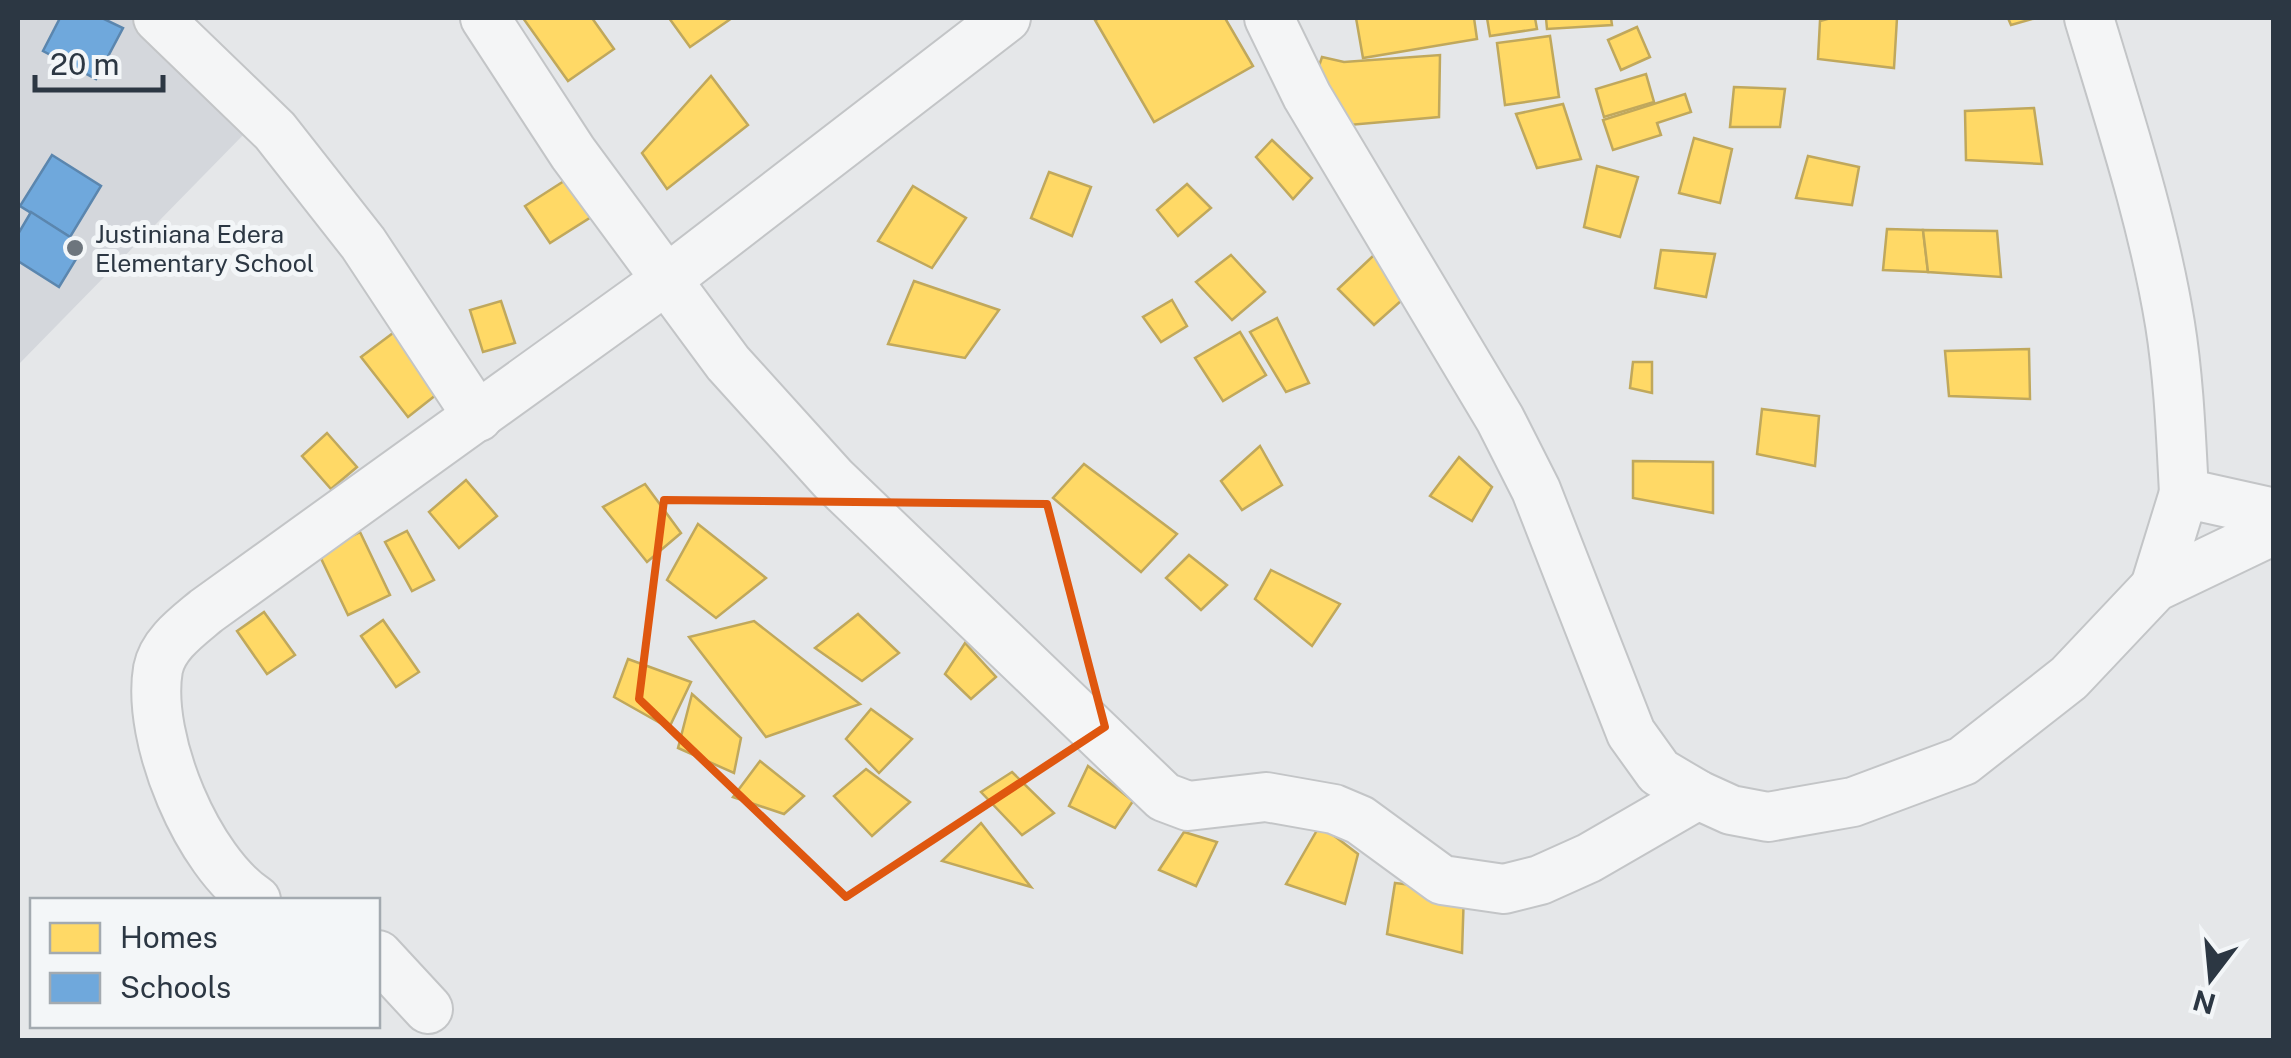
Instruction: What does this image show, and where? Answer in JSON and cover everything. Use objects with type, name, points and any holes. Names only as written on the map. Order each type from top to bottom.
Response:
[{"type":"street","points":[[158,18],[286,144],[363,243],[478,417]]},
{"type":"street","points":[[484,18],[573,153],[728,362],[833,480],[1164,797],[1188,806],[1266,797],[1334,810],[1360,820],[1442,880],[1504,889],[1540,880],[1590,858],[1698,794]]},
{"type":"street","points":[[974,18],[1006,18]]},
{"type":"street","points":[[254,898],[219,868],[204,846],[167,754],[157,705],[158,666],[172,641],[206,611],[666,280],[1006,18]]},
{"type":"street","points":[[1269,18],[1307,96],[1500,419],[1536,490],[1631,733],[1659,772],[1698,794],[1731,810],[1768,817],[1853,802],[1963,761],[2069,678],[2155,587],[2274,530]]},
{"type":"street","points":[[2089,18],[2128,147],[2169,320],[2184,494],[2155,587]]},
{"type":"street","points":[[2184,494],[2274,514]]},
{"type":"street","points":[[380,957],[428,1009]]},
{"type":"highlighted area","points":[[664,500],[1047,504],[1105,727],[846,897],[639,699]]},
{"type":"shaded area","name":"Justiniana Edera Elementary School","points":[[18,18],[137,18],[247,131],[18,365]]},
{"type":"building: Homes","points":[[523,18],[592,18],[614,49],[568,81]]},
{"type":"building: Homes","points":[[669,18],[732,18],[690,47]]},
{"type":"building: Homes","points":[[1225,18],[1253,66],[1154,122],[1095,20]]},
{"type":"building: Homes","points":[[1356,18],[1474,18],[1477,39],[1363,58]]},
{"type":"building: Homes","points":[[1487,18],[1535,18],[1537,29],[1490,36]]},
{"type":"building: Homes","points":[[1546,18],[1611,18],[1612,25],[1547,29]]},
{"type":"building: Homes","points":[[1897,18],[1894,68],[1818,59],[1820,21]]},
{"type":"building: Homes","points":[[2008,18],[2036,18],[2011,25]]},
{"type":"building: Homes","points":[[1637,27],[1650,57],[1621,70],[1608,40]]},
{"type":"building: Homes","points":[[1550,36],[1559,97],[1505,105],[1497,43]]},
{"type":"building: Homes","points":[[1440,55],[1439,117],[1349,125],[1317,72],[1322,57],[1344,62]]},
{"type":"building: Homes","points":[[1646,74],[1654,102],[1604,117],[1596,89]]},
{"type":"building: Homes","points":[[711,76],[748,125],[667,189],[642,153]]},
{"type":"building: Homes","points":[[1734,87],[1785,89],[1780,127],[1730,127]]},
{"type":"building: Homes","points":[[1685,94],[1691,112],[1657,123],[1661,135],[1613,150],[1603,120]]},
{"type":"building: Homes","points":[[1563,104],[1581,159],[1537,168],[1516,114]]},
{"type":"building: Homes","points":[[2034,108],[2042,164],[1966,160],[1965,111]]},
{"type":"building: Homes","points":[[1694,138],[1732,149],[1720,203],[1679,193]]},
{"type":"building: Homes","points":[[1272,140],[1312,178],[1293,199],[1256,157]]},
{"type":"building: Homes","points":[[1808,156],[1859,167],[1852,205],[1796,198]]},
{"type":"building: Homes","points":[[1597,166],[1638,177],[1620,237],[1584,227]]},
{"type":"building: Homes","points":[[1049,172],[1091,187],[1072,236],[1031,218]]},
{"type":"building: Homes","points":[[575,174],[599,212],[550,243],[525,206]]},
{"type":"building: Homes","points":[[1187,184],[1211,208],[1178,236],[1157,210]]},
{"type":"building: Homes","points":[[913,186],[966,218],[932,268],[878,241]]},
{"type":"building: Homes","points":[[1887,229],[1923,230],[1928,272],[1883,270]]},
{"type":"building: Homes","points":[[1923,230],[1997,231],[2001,277],[1928,272]]},
{"type":"building: Homes","points":[[1661,250],[1715,254],[1706,297],[1655,288]]},
{"type":"building: Homes","points":[[1231,255],[1265,292],[1232,320],[1196,282]]},
{"type":"building: Homes","points":[[1374,255],[1411,292],[1374,325],[1338,289]]},
{"type":"building: Homes","points":[[914,281],[999,310],[965,358],[888,344]]},
{"type":"building: Homes","points":[[1172,300],[1187,326],[1161,342],[1143,317]]},
{"type":"building: Homes","points":[[501,301],[515,343],[483,352],[470,310]]},
{"type":"building: Homes","points":[[1277,318],[1309,383],[1286,392],[1250,332]]},
{"type":"building: Homes","points":[[401,327],[446,387],[408,417],[361,357]]},
{"type":"building: Homes","points":[[1240,332],[1266,375],[1223,401],[1195,358]]},
{"type":"building: Homes","points":[[2029,349],[2030,399],[1949,396],[1945,351]]},
{"type":"building: Homes","points":[[1633,362],[1652,362],[1652,393],[1630,388]]},
{"type":"building: Homes","points":[[1762,409],[1819,416],[1815,466],[1757,454]]},
{"type":"building: Homes","points":[[327,433],[357,467],[331,489],[302,456]]},
{"type":"building: Homes","points":[[1260,446],[1282,485],[1242,510],[1221,481]]},
{"type":"building: Homes","points":[[1459,457],[1492,487],[1472,521],[1430,496]]},
{"type":"building: Homes","points":[[1633,461],[1713,462],[1713,513],[1633,498]]},
{"type":"building: Homes","points":[[1084,464],[1177,534],[1141,572],[1053,498]]},
{"type":"building: Homes","points":[[466,480],[497,516],[459,548],[429,512]]},
{"type":"building: Homes","points":[[645,484],[681,533],[647,562],[603,507]]},
{"type":"building: Homes","points":[[698,524],[766,578],[716,618],[667,580]]},
{"type":"building: Homes","points":[[407,531],[434,580],[412,591],[385,542]]},
{"type":"building: Homes","points":[[360,532],[390,595],[348,615],[318,552]]},
{"type":"building: Homes","points":[[1189,555],[1227,585],[1201,610],[1166,578]]},
{"type":"building: Homes","points":[[1271,570],[1340,604],[1312,646],[1255,599]]},
{"type":"building: Homes","points":[[264,612],[295,655],[267,674],[237,631]]},
{"type":"building: Homes","points":[[858,614],[899,653],[862,681],[815,648]]},
{"type":"building: Homes","points":[[383,620],[419,672],[396,687],[361,636]]},
{"type":"building: Homes","points":[[754,621],[860,704],[766,737],[689,637]]},
{"type":"building: Homes","points":[[965,643],[996,677],[971,699],[945,674]]},
{"type":"building: Homes","points":[[628,659],[691,682],[669,728],[614,697]]},
{"type":"building: Homes","points":[[692,694],[741,738],[734,773],[678,748]]},
{"type":"building: Homes","points":[[871,709],[912,739],[879,773],[846,739]]},
{"type":"building: Homes","points":[[760,761],[804,796],[784,814],[733,797]]},
{"type":"building: Homes","points":[[1088,766],[1133,801],[1115,828],[1069,806]]},
{"type":"building: Homes","points":[[866,769],[910,802],[872,836],[834,796]]},
{"type":"building: Homes","points":[[1012,772],[1054,813],[1022,835],[981,792]]},
{"type":"building: Homes","points":[[981,823],[1031,887],[942,861]]},
{"type":"building: Homes","points":[[1320,825],[1358,854],[1345,904],[1286,884]]},
{"type":"building: Homes","points":[[1184,832],[1217,842],[1196,886],[1159,870]]},
{"type":"building: Homes","points":[[1395,883],[1464,891],[1462,953],[1387,934]]},
{"type":"building: Schools","points":[[60,18],[102,18],[123,28],[96,79],[43,51]]},
{"type":"building: Schools","points":[[52,155],[101,186],[70,237],[20,206]]},
{"type":"building: Schools","points":[[31,212],[84,246],[59,287],[18,261],[18,234]]},
{"type":"place","name":"Justiniana Edera Elementary School","points":[[75,248]]}]
